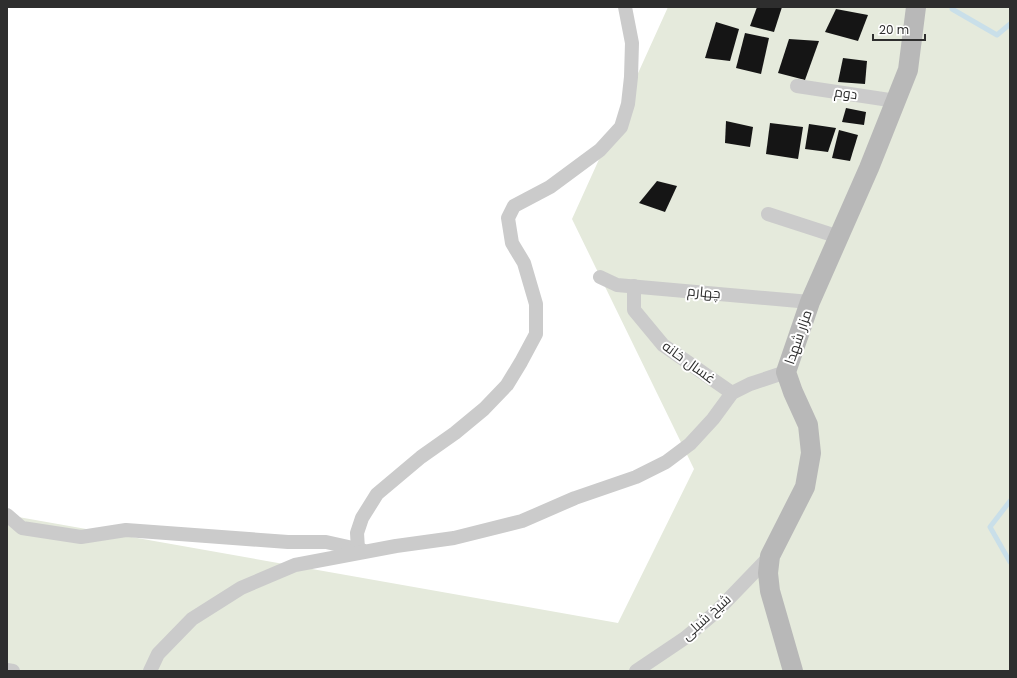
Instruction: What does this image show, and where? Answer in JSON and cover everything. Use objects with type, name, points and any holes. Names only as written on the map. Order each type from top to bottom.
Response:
[{"type":"street","points":[[363,551],[357,533],[362,518],[377,494],[421,457],[455,433],[484,409],[507,385],[536,334],[536,304],[524,263],[512,243],[508,218],[514,206],[550,187],[600,150],[621,127],[628,104],[631,77],[632,43],[625,7]]},
{"type":"street","name":"مزار شهدا","points":[[793,671],[770,591],[768,573],[770,556],[805,487],[811,453],[808,425],[793,392],[786,372],[810,302],[908,70],[916,7]]},
{"type":"street","name":"دوم","points":[[797,86],[896,101]]},
{"type":"street","points":[[768,214],[838,237]]},
{"type":"street","name":"چهارم","points":[[600,277],[617,285],[810,302]]},
{"type":"street","name":"غسال خانه","points":[[634,286],[634,310],[663,345],[732,393]]},
{"type":"street","points":[[150,671],[158,654],[192,619],[241,588],[295,565],[363,551],[454,538],[522,520],[575,498],[636,478],[666,462],[690,444],[713,419],[732,393],[750,384],[786,372]]},
{"type":"street","points":[[7,515],[22,528],[81,537],[126,530],[288,542],[326,542],[363,551]]},
{"type":"street","name":"شیخ شبلی","points":[[636,671],[685,638],[701,625],[716,612],[770,556]]},
{"type":"street","points":[[7,670],[13,671]]},
{"type":"shaded area","points":[[668,7],[1010,7],[1010,671],[7,671],[7,515],[618,623],[694,469],[572,219]]},
{"type":"building","points":[[757,7],[782,7],[774,32],[750,26]]},
{"type":"building","points":[[836,9],[868,15],[858,41],[825,32]]},
{"type":"building","points":[[716,22],[739,29],[730,61],[705,58]]},
{"type":"building","points":[[745,33],[769,38],[761,74],[736,68]]},
{"type":"building","points":[[789,39],[819,41],[805,80],[778,73]]},
{"type":"building","points":[[843,58],[867,61],[865,84],[838,82]]},
{"type":"building","points":[[846,108],[866,112],[864,125],[842,122]]},
{"type":"building","points":[[726,121],[753,127],[750,147],[725,143]]},
{"type":"building","points":[[770,123],[803,127],[798,159],[766,154]]},
{"type":"building","points":[[809,124],[836,128],[828,152],[805,149]]},
{"type":"building","points":[[839,130],[858,135],[850,161],[832,158]]},
{"type":"building","points":[[657,181],[677,186],[665,212],[639,203]]},
{"type":"waterway","points":[[952,7],[952,9],[997,35],[1010,24]]},
{"type":"waterway","points":[[1010,501],[990,527],[1010,562]]}]
